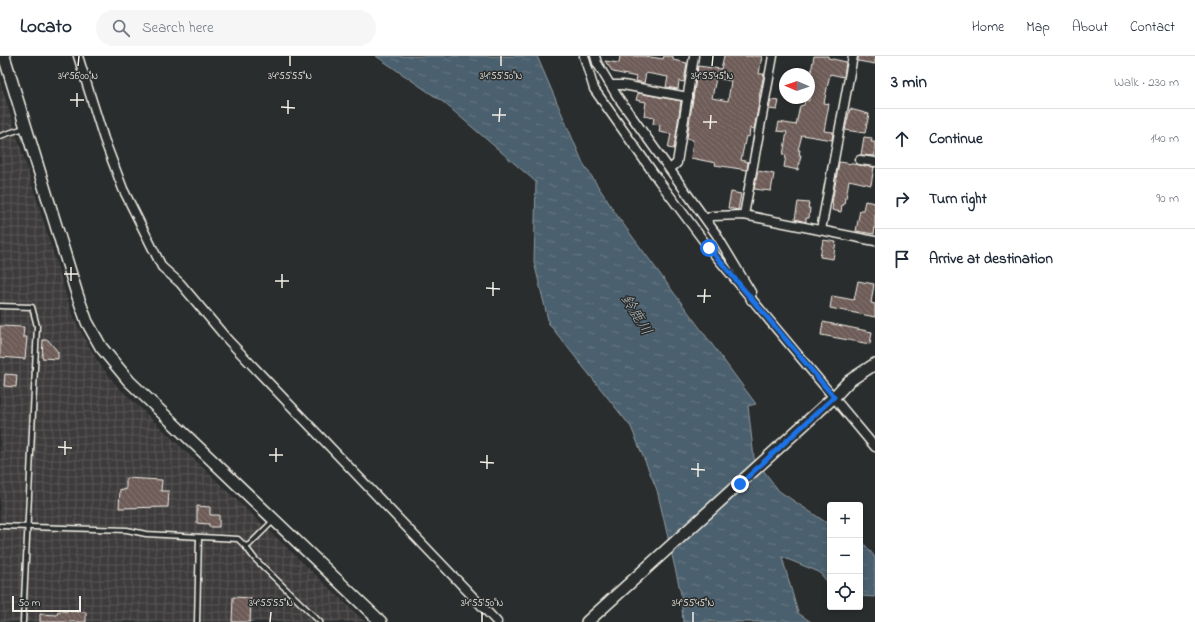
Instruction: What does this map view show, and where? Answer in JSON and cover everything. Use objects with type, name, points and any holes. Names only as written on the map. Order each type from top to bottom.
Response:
[{"type":"street","points":[[4,56],[21,128],[77,294],[88,322],[101,347],[129,381],[271,523],[381,622]]},
{"type":"street","points":[[78,56],[104,139],[123,189],[162,267],[180,283],[228,340],[497,622]]},
{"type":"street","points":[[584,56],[594,90],[677,206],[830,400],[875,447]]},
{"type":"street","points":[[595,56],[597,63],[611,85],[716,234],[751,292],[751,300]]},
{"type":"street","points":[[670,169],[677,163],[694,56]]},
{"type":"street","points":[[744,216],[773,56]]},
{"type":"street","points":[[821,230],[853,56]]},
{"type":"street","points":[[611,85],[623,85],[688,97]]},
{"type":"street","points":[[860,160],[875,162]]},
{"type":"street","points":[[706,219],[712,216],[744,216],[875,241]]},
{"type":"street","points":[[588,622],[740,484],[849,381],[875,364]]},
{"type":"lane","points":[[0,136],[21,128]]},
{"type":"lane","points":[[0,306],[32,307],[37,326],[23,622]]},
{"type":"lane","points":[[247,545],[271,523]]},
{"type":"lane","points":[[0,526],[127,530],[146,534],[238,539],[247,545],[255,559],[320,622]]},
{"type":"lane","points":[[197,622],[199,537]]},
{"type":"shaded area","points":[[0,81],[73,317],[98,362],[117,386],[365,622],[0,622]]},
{"type":"water","name":"鈴鹿川","points":[[376,56],[537,56],[583,163],[618,217],[756,404],[748,406],[754,458],[779,491],[827,523],[827,581],[819,572],[782,557],[798,613],[811,622],[683,622],[681,594],[657,490],[631,427],[549,324],[534,262],[536,182],[443,102]]},
{"type":"water","points":[[863,543],[875,557],[875,597],[863,596]]},
{"type":"building","points":[[620,56],[645,56],[663,59],[664,56],[673,56],[673,60],[687,63],[684,82],[679,81],[678,89],[666,87],[668,77],[646,73],[644,83],[636,81],[637,77],[613,72],[605,61],[619,63]]},
{"type":"building","points":[[724,56],[762,56],[759,74],[764,74],[754,129],[750,128],[749,137],[746,136],[741,160],[748,162],[747,170],[715,165],[716,163],[691,158],[693,140],[687,138],[698,66],[721,69]],"holes":[[[716,78],[731,81],[728,101],[712,98]]]},
{"type":"building","points":[[814,56],[828,56],[828,58],[846,62],[844,77],[830,74],[824,103],[829,104],[824,131],[833,132],[832,140],[802,135],[798,150],[800,150],[799,155],[801,155],[798,170],[784,167],[786,156],[783,155],[787,132],[777,131],[779,122],[796,125],[800,106],[804,104],[815,104],[815,68],[812,68]]},
{"type":"building","points":[[858,56],[875,56],[875,64],[858,61]]},
{"type":"building","points":[[638,93],[681,101],[674,149],[668,148],[671,134],[659,132],[660,125],[653,124],[654,118],[644,116],[646,102],[636,100]]},
{"type":"building","points":[[771,100],[779,101],[777,110],[769,109]]},
{"type":"building","points":[[850,109],[869,114],[865,133],[845,130]]},
{"type":"building","points":[[864,137],[872,138],[871,142],[875,142],[875,156],[861,155]]},
{"type":"building","points":[[839,162],[874,167],[871,185],[849,180],[846,198],[845,197],[841,212],[832,210]]},
{"type":"building","points":[[758,171],[774,174],[771,191],[754,189]]},
{"type":"building","points":[[731,192],[741,194],[738,210],[728,208]]},
{"type":"building","points":[[865,201],[875,203],[874,234],[856,231],[860,210],[863,210]]},
{"type":"building","points":[[798,202],[809,203],[809,218],[806,218],[806,222],[795,219]]},
{"type":"building","points":[[823,240],[836,242],[833,259],[820,257]]},
{"type":"building","points":[[858,281],[874,284],[871,303],[875,304],[875,317],[830,308],[832,296],[854,300]]},
{"type":"building","points":[[823,322],[872,332],[870,344],[821,335]]},
{"type":"building","points":[[0,326],[24,327],[23,337],[27,337],[25,359],[0,357]]},
{"type":"building","points":[[43,340],[48,340],[58,352],[58,359],[42,358]]},
{"type":"building","points":[[5,374],[17,375],[16,387],[4,386]]},
{"type":"building","points":[[126,478],[162,480],[161,491],[169,491],[168,507],[119,508],[120,489],[126,490]]},
{"type":"building","points":[[197,506],[210,507],[210,515],[219,515],[219,527],[209,527],[209,524],[197,523]]},
{"type":"building","points":[[233,597],[251,598],[250,622],[232,622]]},
{"type":"building","points":[[58,611],[86,612],[86,622],[40,622],[40,614],[57,615]]},
{"type":"route","points":[[709,248],[834,397],[740,484]]}]
